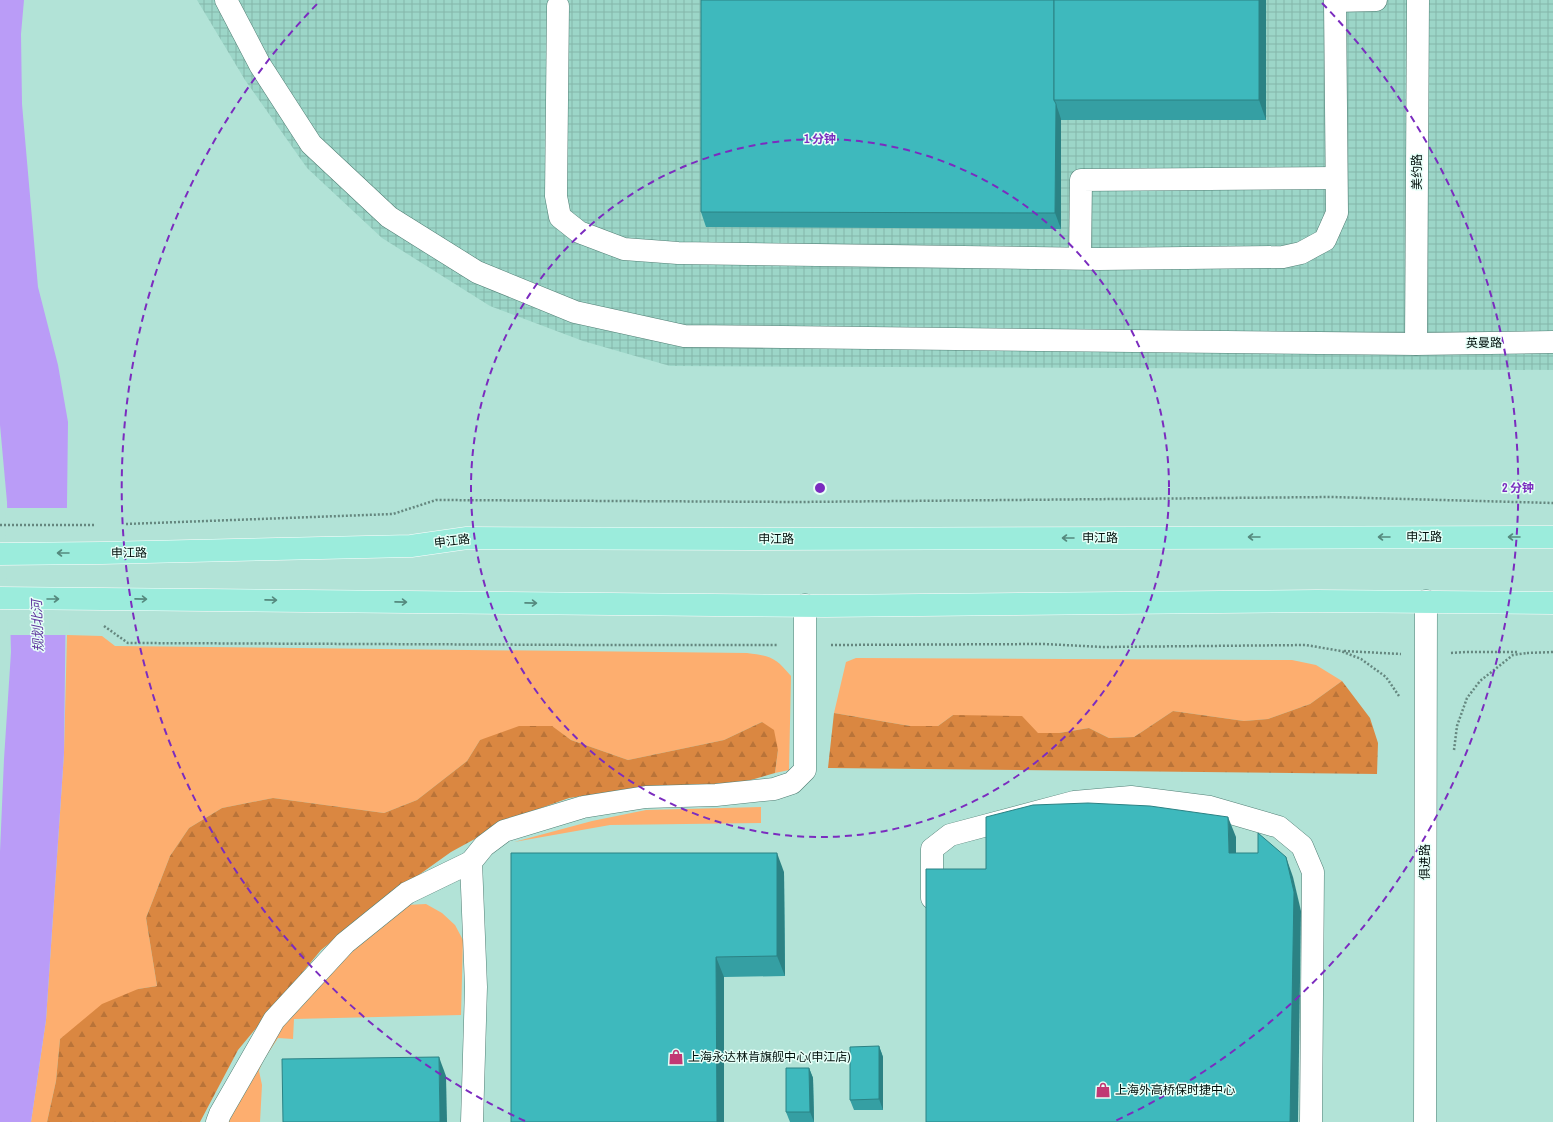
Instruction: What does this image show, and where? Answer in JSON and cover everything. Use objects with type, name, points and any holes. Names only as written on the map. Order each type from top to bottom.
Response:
[{"type":"main road","name":"申江路","points":[[0,554],[411,546],[467,538],[760,539],[1553,537]]},
{"type":"main road","points":[[0,598],[806,605],[1318,601],[1553,603]]},
{"type":"street","name":"英曼路","points":[[226,0],[260,65],[311,144],[389,217],[477,272],[575,312],[684,336],[1416,344],[1553,342]]},
{"type":"street","points":[[558,6],[556,196],[560,217],[579,232],[624,249],[678,253],[1080,258],[1283,257],[1300,253],[1325,240],[1337,213],[1335,1],[1376,0]]},
{"type":"street","name":"美约路","points":[[1416,344],[1418,0]]},
{"type":"street","points":[[1080,258],[1081,180],[1336,178]]},
{"type":"street","name":"俱进路","points":[[1425,1122],[1426,601]]},
{"type":"street","points":[[217,1122],[220,1114],[274,1020],[345,943],[407,893],[471,862],[484,846],[504,831],[583,807],[646,797],[716,795],[753,792],[774,789],[792,783],[805,770],[804,645],[806,605]]},
{"type":"street","points":[[932,920],[932,850],[950,834],[1074,802],[1131,797],[1210,807],[1279,827],[1302,846],[1313,872],[1311,1122]]},
{"type":"street","points":[[471,862],[476,987],[472,1122]]},
{"type":"path","points":[[118,524],[393,514],[436,500],[797,502],[1330,497],[1553,503]]},
{"type":"path","points":[[0,525],[96,525]]},
{"type":"path","points":[[102,624],[128,643],[602,646],[1044,644],[1103,647],[1306,646]]},
{"type":"path","points":[[1453,752],[1457,726],[1468,698],[1480,681],[1514,655],[1528,652]]},
{"type":"shaded area","points":[[197,0],[1553,0],[1553,370],[670,366],[583,341],[490,306],[382,238],[307,168],[245,80]]},
{"type":"shaded area","points":[[67,635],[102,636],[115,646],[747,653],[762,655],[772,658],[791,676],[789,770],[775,773],[778,750],[762,722],[724,740],[628,760],[571,740],[552,727],[480,740],[467,761],[417,800],[384,813],[273,798],[222,808],[189,828],[170,856],[146,918],[157,986],[138,989],[60,1039],[56,1081],[47,1122],[31,1122],[46,1020],[64,753]]},
{"type":"shaded area","points":[[856,658],[1292,660],[1316,665],[1342,681],[1310,704],[1268,719],[1244,721],[1173,711],[1134,737],[1109,738],[1089,728],[1059,733],[1038,733],[953,715],[938,726],[910,726],[834,713],[846,662]]},
{"type":"shaded area","points":[[761,807],[761,823],[610,825],[514,842],[592,821],[646,810]]},
{"type":"shaded area","points":[[426,904],[442,913],[455,925],[463,940],[461,1015],[294,1019],[293,1039],[278,1038],[263,1061],[259,1071],[262,1085],[260,1122],[223,1122],[278,1025],[371,931],[406,905]]},
{"type":"green space","points":[[1342,681],[1370,718],[1378,743],[1377,774],[828,768],[834,713],[910,726],[938,726],[953,715],[1022,716],[1038,733],[1059,733],[1089,728],[1109,738],[1134,737],[1173,711],[1244,721],[1268,719],[1310,704]]},
{"type":"green space","points":[[762,722],[774,730],[778,750],[775,773],[733,785],[645,787],[569,798],[513,818],[451,852],[385,899],[321,950],[238,1050],[200,1122],[47,1122],[56,1081],[60,1039],[102,1004],[138,989],[157,986],[146,918],[170,856],[189,828],[222,808],[273,798],[384,813],[417,800],[467,761],[480,740],[519,726],[552,726],[571,740],[628,760],[724,740]]},
{"type":"water","name":"规划北河","points":[[0,0],[24,0],[21,34],[22,104],[38,287],[58,365],[68,422],[64,753],[46,1020],[31,1122],[0,1122],[0,852],[11,652],[7,502],[0,425]]},
{"type":"pier","points":[[5,508],[70,508],[69,635],[8,635]]},
{"type":"building","points":[[701,0],[1054,0],[1054,100],[1056,104],[1055,213],[701,212]]},
{"type":"building","points":[[1054,0],[1259,0],[1259,100],[1054,100]]},
{"type":"building","points":[[1088,803],[1150,806],[1228,817],[1229,853],[1258,853],[1258,833],[1286,857],[1294,892],[1290,1122],[926,1122],[926,869],[986,869],[986,817],[1033,805]]},
{"type":"building","points":[[511,853],[777,853],[777,956],[716,957],[717,1122],[511,1122]]},
{"type":"building","points":[[879,1046],[879,1099],[850,1100],[850,1047]]},
{"type":"building","points":[[439,1057],[440,1122],[283,1122],[282,1059]]},
{"type":"building","points":[[786,1068],[809,1068],[810,1112],[786,1112]]},
{"type":"place","name":"上海永达林肯旗舰中心(申江店)","points":[[676,1057]]},
{"type":"place","name":"上海外高桥保时捷中心","points":[[1103,1090]]}]
